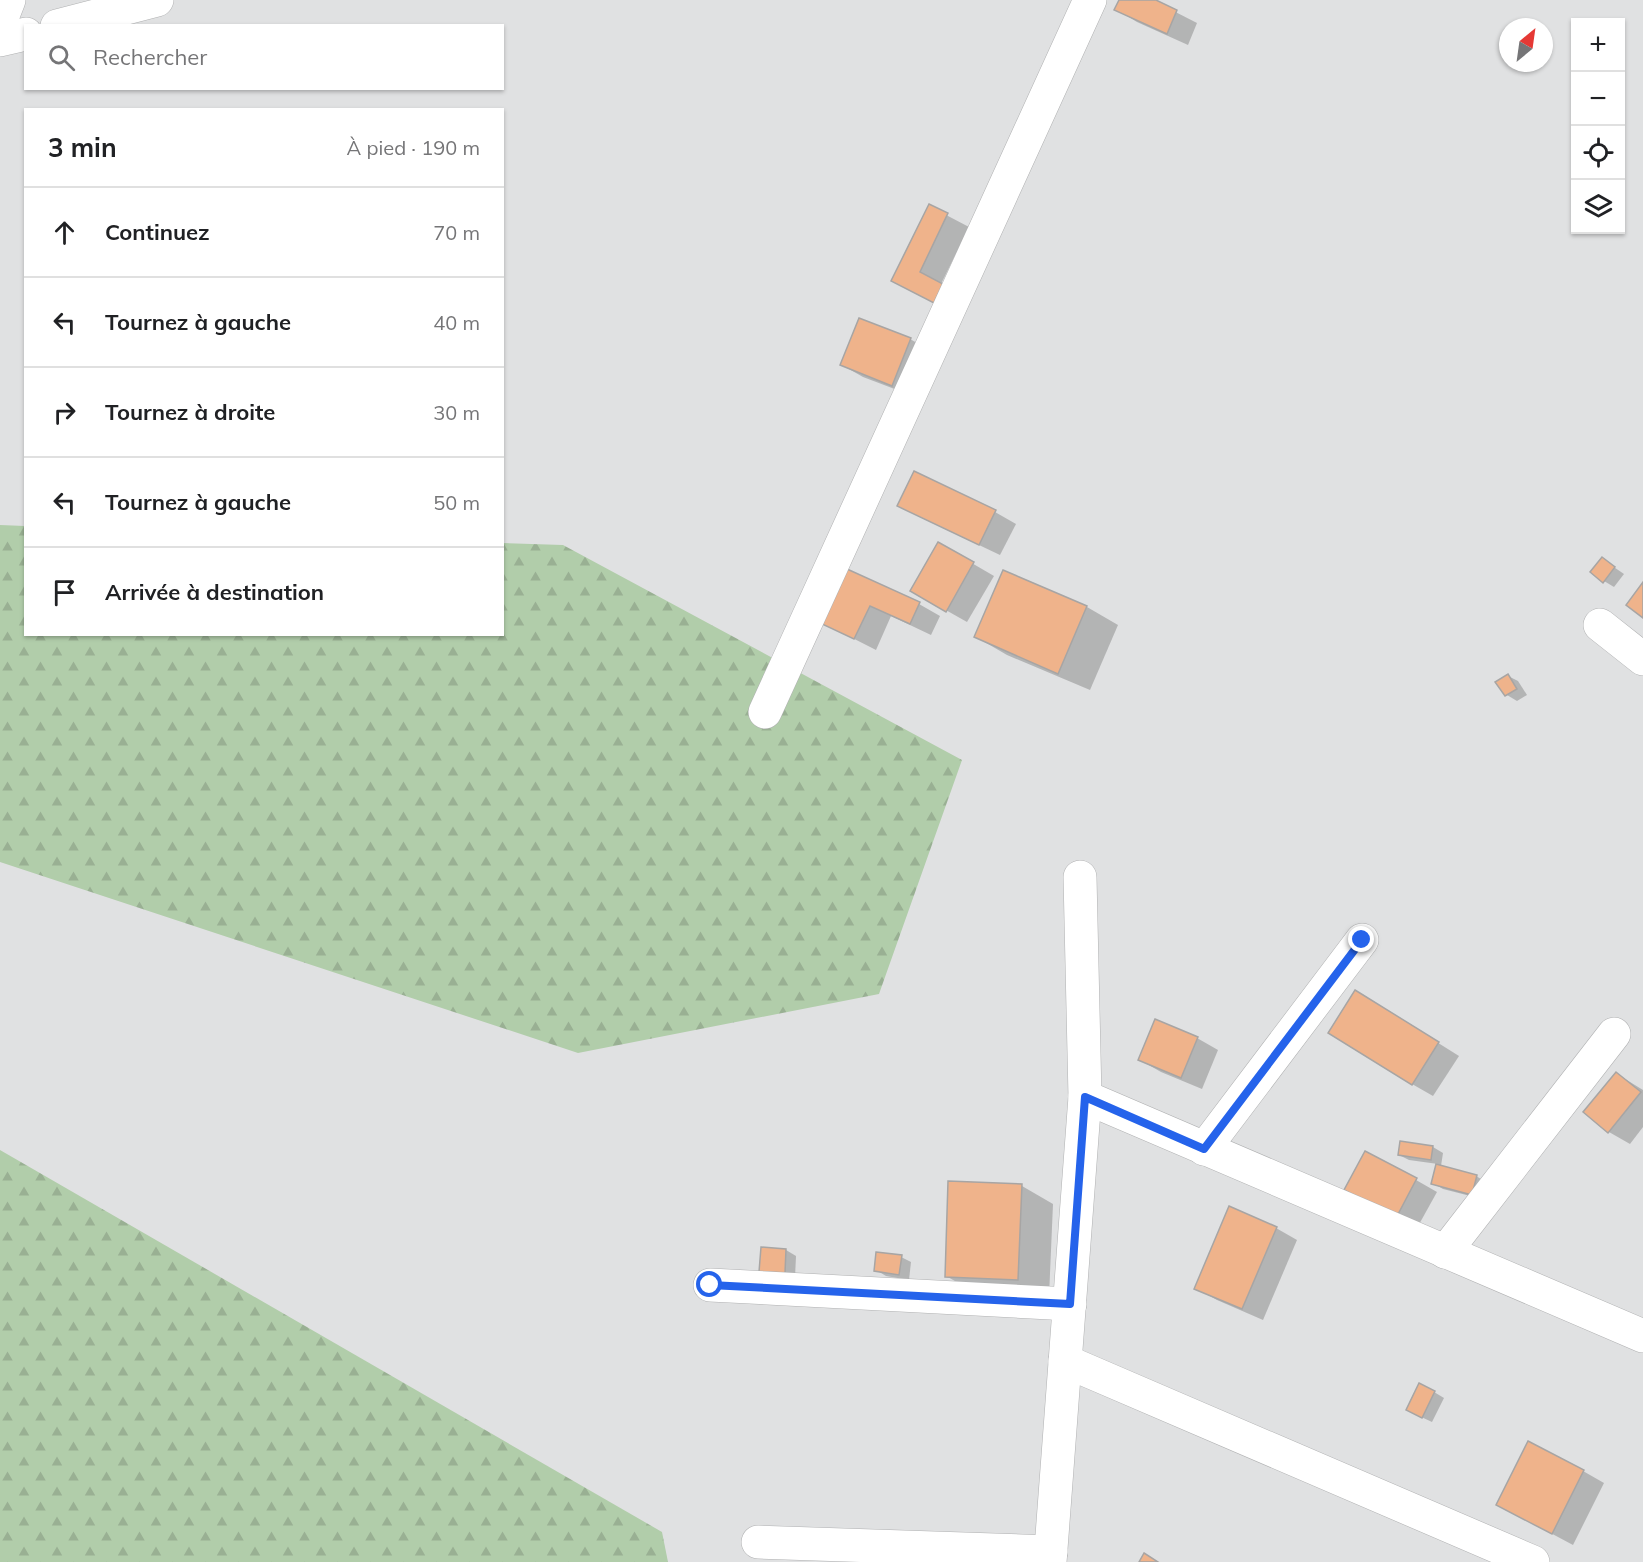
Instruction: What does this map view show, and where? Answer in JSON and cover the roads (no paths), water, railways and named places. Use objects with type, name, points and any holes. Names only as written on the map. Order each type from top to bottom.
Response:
[{"type":"street","points":[[0,23],[9,0]]},
{"type":"street","points":[[65,24],[157,0]]},
{"type":"street","points":[[765,712],[1090,0]]},
{"type":"street","points":[[0,40],[24,34]]},
{"type":"street","points":[[1600,625],[1643,659]]},
{"type":"street","points":[[758,1542],[1051,1557],[1085,1097],[1080,877]]},
{"type":"street","points":[[1204,1149],[1362,940]]},
{"type":"street","points":[[1445,1252],[1614,1034]]},
{"type":"street","points":[[1085,1097],[1643,1336]]},
{"type":"street","points":[[710,1285],[1070,1304]]},
{"type":"street","points":[[1065,1361],[1476,1551],[1533,1562]]}]
